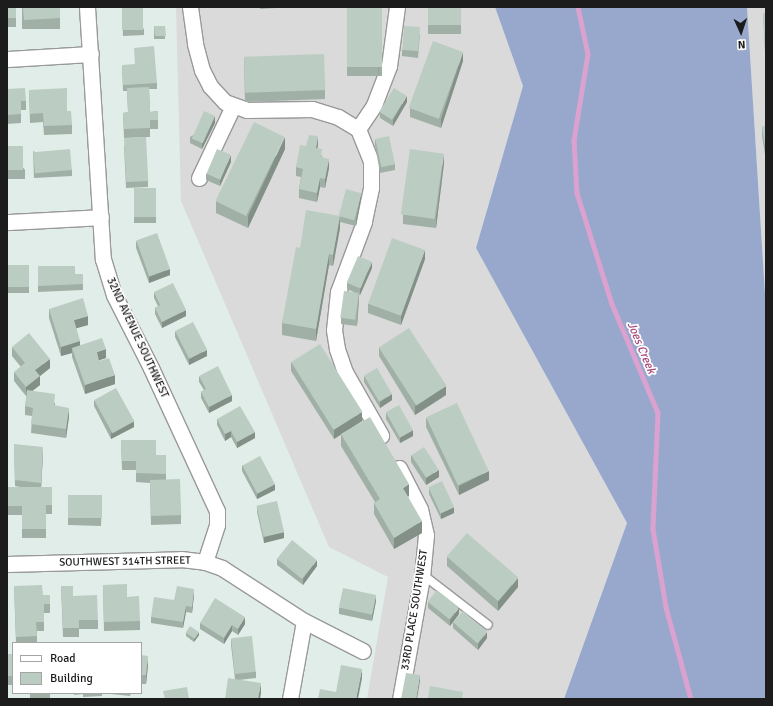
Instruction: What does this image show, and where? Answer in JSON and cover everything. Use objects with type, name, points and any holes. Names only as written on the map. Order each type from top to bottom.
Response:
[{"type":"street","name":"32ND AVENUE SOUTHWEST","points":[[87,7],[103,259],[114,295],[151,368],[217,511],[217,525],[205,562]]},
{"type":"street","points":[[190,7],[195,44],[202,70],[217,94],[233,106],[256,111],[312,109],[338,117],[358,129],[374,106],[389,66],[397,7]]},
{"type":"street","points":[[7,59],[91,54]]},
{"type":"street","points":[[199,178],[233,106]]},
{"type":"street","name":"33RD PLACE SOUTHWEST","points":[[358,129],[371,161],[371,188],[364,222],[338,292],[335,336],[345,372],[412,490],[424,519],[426,540],[422,574],[400,699]]},
{"type":"street","points":[[7,222],[101,217]]},
{"type":"street","name":"SOUTHWEST 314TH STREET","points":[[7,564],[181,559],[205,562],[222,568],[304,621],[363,651]]},
{"type":"street","points":[[290,699],[304,621]]},
{"type":"lane","points":[[422,574],[488,625]]},
{"type":"shaded area","points":[[176,7],[495,7],[523,86],[476,248],[627,523],[564,699],[367,699],[388,577],[329,547],[181,201]]},
{"type":"shaded area","points":[[495,7],[747,7],[766,310],[766,699],[564,699],[627,523],[476,248],[523,86]]},
{"type":"shaded area","points":[[747,7],[766,7],[766,310]]},
{"type":"building","points":[[7,7],[16,7],[16,18],[7,18]]},
{"type":"building","points":[[23,7],[60,7],[60,18],[24,20]]},
{"type":"building","points":[[122,7],[143,7],[143,30],[122,30]]},
{"type":"building","points":[[347,7],[382,7],[382,67],[347,67]]},
{"type":"building","points":[[428,7],[461,7],[461,25],[428,25]]},
{"type":"building","points":[[763,13],[766,13],[766,44],[765,44]]},
{"type":"building","points":[[154,26],[165,26],[166,36],[155,36]]},
{"type":"building","points":[[404,26],[420,27],[418,51],[402,50]]},
{"type":"building","points":[[433,41],[463,52],[439,119],[409,108]]},
{"type":"building","points":[[154,46],[157,83],[123,85],[122,65],[135,64],[134,48]]},
{"type":"building","points":[[324,54],[325,90],[245,93],[244,57]]},
{"type":"building","points":[[149,87],[150,112],[158,111],[158,120],[150,120],[150,128],[124,129],[123,113],[128,112],[127,88]]},
{"type":"building","points":[[25,88],[26,101],[21,101],[21,114],[7,115],[7,89]]},
{"type":"building","points":[[67,88],[67,111],[71,111],[72,125],[44,126],[43,113],[30,114],[29,90]]},
{"type":"building","points":[[394,88],[407,96],[392,120],[379,112]]},
{"type":"building","points":[[204,111],[215,116],[203,143],[192,138]]},
{"type":"building","points":[[254,122],[285,137],[246,216],[215,201]]},
{"type":"building","points":[[766,126],[766,152],[762,127]]},
{"type":"building","points":[[309,135],[318,136],[316,148],[322,149],[321,157],[329,159],[325,179],[320,178],[317,193],[299,189],[303,169],[296,167],[300,145],[306,146]]},
{"type":"building","points":[[389,136],[395,164],[381,167],[375,139]]},
{"type":"building","points":[[146,137],[148,181],[126,182],[124,138]]},
{"type":"building","points":[[7,146],[23,146],[23,170],[7,170]]},
{"type":"building","points":[[70,149],[72,170],[35,173],[33,152]]},
{"type":"building","points":[[217,149],[231,155],[220,180],[206,174]]},
{"type":"building","points":[[410,149],[444,154],[434,219],[401,214]]},
{"type":"building","points":[[134,188],[156,188],[156,217],[134,217]]},
{"type":"building","points":[[346,189],[361,193],[354,220],[339,216]]},
{"type":"building","points":[[306,210],[340,216],[333,255],[329,254],[316,329],[282,323],[296,247],[300,248]]},
{"type":"building","points":[[157,233],[170,269],[149,276],[136,241]]},
{"type":"building","points":[[392,238],[425,250],[401,316],[368,304]]},
{"type":"building","points":[[358,256],[372,262],[360,289],[347,283]]},
{"type":"building","points":[[7,265],[29,265],[29,287],[7,287]]},
{"type":"building","points":[[38,266],[75,266],[75,274],[83,274],[83,284],[38,286]]},
{"type":"building","points":[[173,283],[186,310],[162,322],[155,308],[160,305],[154,292]]},
{"type":"building","points":[[344,291],[359,293],[355,320],[340,318]]},
{"type":"building","points":[[83,298],[88,316],[74,320],[80,341],[61,347],[49,309]]},
{"type":"building","points":[[193,322],[207,350],[189,359],[175,331]]},
{"type":"building","points":[[409,328],[447,386],[416,405],[379,348]]},
{"type":"building","points":[[29,333],[50,359],[35,370],[40,376],[26,387],[14,372],[25,363],[12,347]]},
{"type":"building","points":[[102,338],[106,349],[97,352],[99,361],[109,358],[115,375],[85,385],[72,348]]},
{"type":"building","points":[[320,344],[362,412],[334,430],[291,362]]},
{"type":"building","points":[[218,366],[232,395],[209,407],[201,392],[206,389],[199,376]]},
{"type":"building","points":[[377,368],[392,394],[379,401],[364,376]]},
{"type":"building","points":[[116,388],[134,421],[113,433],[94,400]]},
{"type":"building","points":[[27,390],[55,394],[54,405],[69,408],[66,429],[31,424],[33,408],[25,406]]},
{"type":"building","points":[[457,403],[489,471],[458,485],[426,417]]},
{"type":"building","points":[[399,405],[413,430],[400,438],[386,412]]},
{"type":"building","points":[[240,406],[255,432],[237,442],[231,431],[225,434],[217,419]]},
{"type":"building","points":[[370,417],[409,484],[403,488],[422,521],[394,538],[374,503],[380,499],[341,434]]},
{"type":"building","points":[[121,440],[156,440],[156,455],[166,455],[166,474],[136,473],[136,461],[122,461]]},
{"type":"building","points":[[14,444],[43,447],[41,483],[15,480]]},
{"type":"building","points":[[424,447],[439,470],[426,478],[411,455]]},
{"type":"building","points":[[260,456],[275,484],[257,494],[242,465]]},
{"type":"building","points":[[180,479],[181,515],[151,516],[150,480]]},
{"type":"building","points":[[442,481],[454,507],[441,514],[428,487]]},
{"type":"building","points":[[7,487],[52,487],[52,505],[46,505],[46,529],[22,529],[22,506],[7,506]]},
{"type":"building","points":[[68,495],[102,495],[102,518],[68,518]]},
{"type":"building","points":[[277,501],[284,532],[264,537],[257,506]]},
{"type":"building","points":[[467,533],[518,578],[498,601],[447,556]]},
{"type":"building","points":[[292,540],[317,560],[302,579],[277,559]]},
{"type":"building","points":[[127,584],[127,597],[139,596],[140,621],[104,622],[103,585]]},
{"type":"building","points":[[42,585],[43,595],[50,595],[50,604],[44,604],[44,622],[36,622],[37,636],[16,637],[14,586]]},
{"type":"building","points":[[61,586],[73,586],[73,596],[97,595],[98,620],[79,620],[79,628],[63,628]]},
{"type":"building","points":[[177,586],[194,589],[192,607],[186,606],[183,622],[151,617],[154,597],[174,600]]},
{"type":"building","points":[[343,588],[376,595],[372,615],[339,608]]},
{"type":"building","points":[[437,590],[459,608],[449,619],[428,602]]},
{"type":"building","points":[[215,598],[245,617],[238,629],[232,625],[224,638],[200,623]]},
{"type":"building","points":[[463,611],[487,632],[477,643],[453,622]]},
{"type":"building","points":[[190,626],[199,632],[195,639],[186,633]]},
{"type":"building","points":[[252,636],[256,672],[235,674],[231,638]]},
{"type":"building","points":[[7,654],[12,654],[12,676],[7,676]]},
{"type":"building","points":[[142,655],[148,656],[146,675],[142,675]]},
{"type":"building","points":[[341,665],[362,669],[356,699],[318,699],[320,689],[336,692]]},
{"type":"building","points":[[406,673],[420,675],[416,699],[401,699]]},
{"type":"building","points":[[228,678],[261,683],[258,699],[225,699]]},
{"type":"building","points":[[430,686],[463,692],[462,699],[428,699]]},
{"type":"building","points":[[187,687],[189,699],[165,699],[163,691]]},
{"type":"waterway","name":"Joes Creek","points":[[578,7],[588,54],[574,140],[577,193],[612,304],[658,413],[653,529],[666,607],[691,699]]}]
